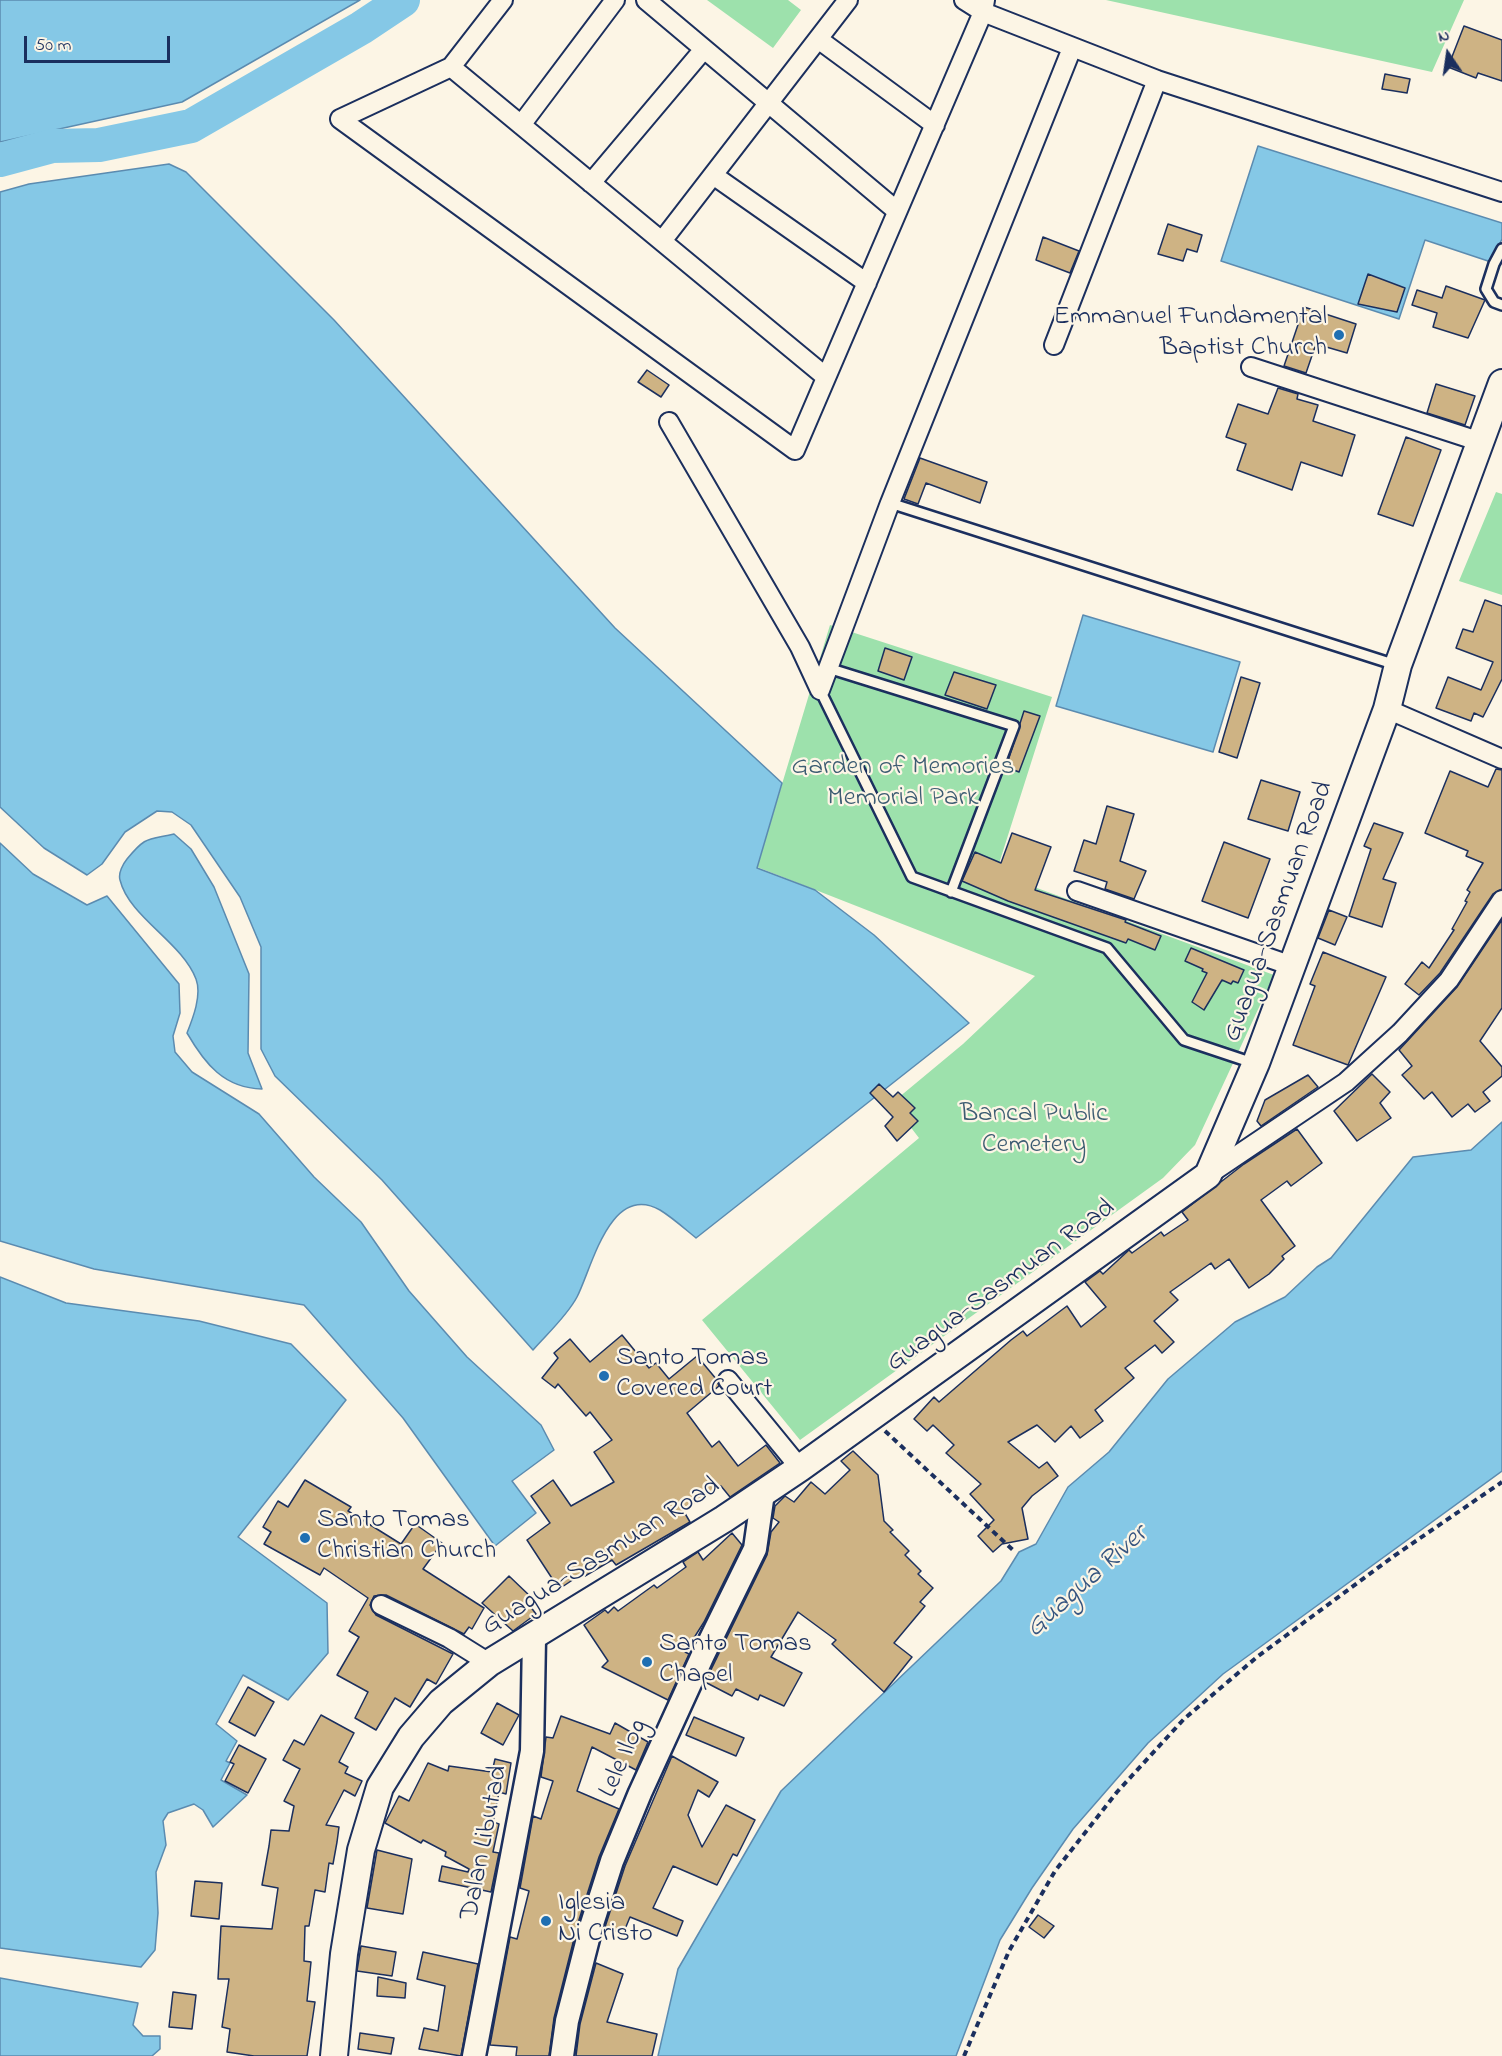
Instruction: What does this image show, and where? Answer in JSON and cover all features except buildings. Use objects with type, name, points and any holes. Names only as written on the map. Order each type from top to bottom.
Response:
[{"type":"main road","name":"Guagua-Sasmuan Road","points":[[334,2056],[344,1954],[361,1850],[380,1787],[411,1737],[441,1702],[489,1664],[534,1638],[800,1468],[1208,1175],[1256,1063],[1387,709],[1398,665],[1502,383]]},
{"type":"street","points":[[504,0],[451,68],[340,119],[795,450],[984,6]]},
{"type":"street","points":[[521,125],[615,0]]},
{"type":"street","points":[[646,0],[897,211]]},
{"type":"street","points":[[662,241],[848,0]]},
{"type":"street","points":[[964,0],[984,6],[1072,48],[1157,80],[1502,192]]},
{"type":"street","points":[[818,39],[934,125]]},
{"type":"street","points":[[820,690],[890,503],[1072,48]]},
{"type":"street","points":[[591,183],[705,49]]},
{"type":"street","points":[[451,68],[826,377]]},
{"type":"street","points":[[1054,345],[1157,80]]},
{"type":"street","points":[[713,175],[867,283]]},
{"type":"street","points":[[1251,367],[1481,442]]},
{"type":"street","points":[[669,422],[800,647],[820,690]]},
{"type":"street","points":[[1387,709],[1502,759]]},
{"type":"street","points":[[1077,891],[1292,966]]},
{"type":"street","points":[[1208,1175],[1329,1095],[1400,1033],[1449,980],[1502,900]]},
{"type":"street","points":[[728,1380],[800,1468]]},
{"type":"street","name":"Lele Ilog","points":[[562,2056],[567,2021],[591,1927],[612,1861],[678,1708],[755,1549],[763,1493]]},
{"type":"street","points":[[381,1605],[449,1638],[489,1664]]},
{"type":"street","name":"Dalan Libutad","points":[[474,2056],[532,1750],[534,1638]]},
{"type":"lane","points":[[1502,249],[1494,264],[1486,289],[1494,302],[1502,305]]},
{"type":"lane","points":[[890,503],[1398,665]]},
{"type":"lane","points":[[828,668],[1014,726],[951,892]]},
{"type":"lane","points":[[820,690],[904,865],[912,877],[1107,948],[1184,1040],[1256,1063]]},
{"type":"path","points":[[872,1418],[1014,1551]]},
{"type":"path","points":[[964,2056],[1009,1951],[1056,1871],[1117,1792],[1184,1719],[1266,1651],[1394,1556],[1502,1482]]},
{"type":"green space","points":[[707,0],[788,0],[801,10],[773,48]]},
{"type":"green space","points":[[1106,0],[1464,0],[1432,72]]},
{"type":"green space","points":[[1496,492],[1502,494],[1502,595],[1459,581]]},
{"type":"green space","points":[[830,625],[1052,697],[996,873],[1274,975],[1195,1145],[1163,1178],[800,1440],[702,1320],[919,1138],[892,1103],[963,1044],[1035,976],[757,867]]},
{"type":"water","points":[[0,0],[360,0],[182,102],[0,142]]},
{"type":"water","points":[[1258,146],[1502,223],[1502,239],[1491,262],[1425,240],[1399,319],[1221,261]]},
{"type":"water","points":[[169,164],[186,172],[334,320],[615,628],[782,783],[757,868],[815,890],[874,935],[969,1023],[696,1238],[660,1210],[643,1205],[628,1208],[605,1232],[573,1304],[533,1350],[382,1180],[275,1076],[261,1049],[261,947],[240,897],[191,825],[172,812],[157,811],[125,832],[102,864],[87,875],[44,848],[0,807],[0,192],[29,184]]},
{"type":"water","points":[[1083,615],[1240,662],[1213,752],[1056,706]]},
{"type":"water","points":[[174,834],[191,849],[214,887],[249,974],[248,1053],[262,1089],[249,1088],[226,1079],[201,1055],[187,1033],[197,999],[196,979],[179,953],[134,906],[120,880],[122,866],[139,846],[152,838]]},
{"type":"water","points":[[0,843],[33,874],[87,905],[107,896],[179,984],[180,1013],[173,1036],[175,1052],[192,1072],[259,1114],[314,1177],[361,1222],[409,1291],[467,1357],[541,1425],[554,1450],[512,1481],[536,1513],[495,1546],[403,1418],[304,1305],[94,1269],[0,1241]]},
{"type":"water","name":"Guagua River","points":[[1502,1122],[1502,1471],[1223,1674],[1148,1743],[1073,1829],[1032,1888],[1000,1940],[956,2056],[658,2056],[678,1969],[781,1791],[1001,1581],[1019,1552],[1036,1544],[1068,1487],[1109,1452],[1168,1379],[1235,1322],[1285,1297],[1317,1267],[1331,1258],[1413,1157],[1471,1150]]},
{"type":"water","points":[[0,1277],[66,1303],[199,1321],[291,1344],[346,1400],[238,1537],[327,1603],[328,1653],[288,1700],[243,1675],[216,1724],[237,1741],[226,1761],[230,1763],[221,1780],[247,1795],[213,1827],[203,1810],[194,1804],[168,1813],[163,1821],[166,1845],[156,1872],[158,1913],[155,1950],[141,1967],[0,1948]]},
{"type":"water","points":[[0,1978],[138,2003],[133,2025],[143,2036],[160,2036],[160,2049],[152,2056],[0,2056]]},
{"type":"waterway","points":[[0,160],[52,146],[99,145],[191,126],[361,28],[403,0]]},
{"type":"place","name":"Emmanuel Fundamental Baptist Church","points":[[1339,335]]},
{"type":"place","name":"Santo Tomas Covered Court","points":[[604,1376]]},
{"type":"place","name":"Santo Tomas Christian Church","points":[[305,1538]]},
{"type":"place","name":"Santo Tomas Chapel","points":[[647,1662]]},
{"type":"place","name":"Iglesia Ni Cristo","points":[[546,1921]]},
{"type":"park label","name":"Garden of Memories Memorial Park","points":[[903,784]]},
{"type":"park label","name":"Bancal Public Cemetery","points":[[1034,1132]]}]
